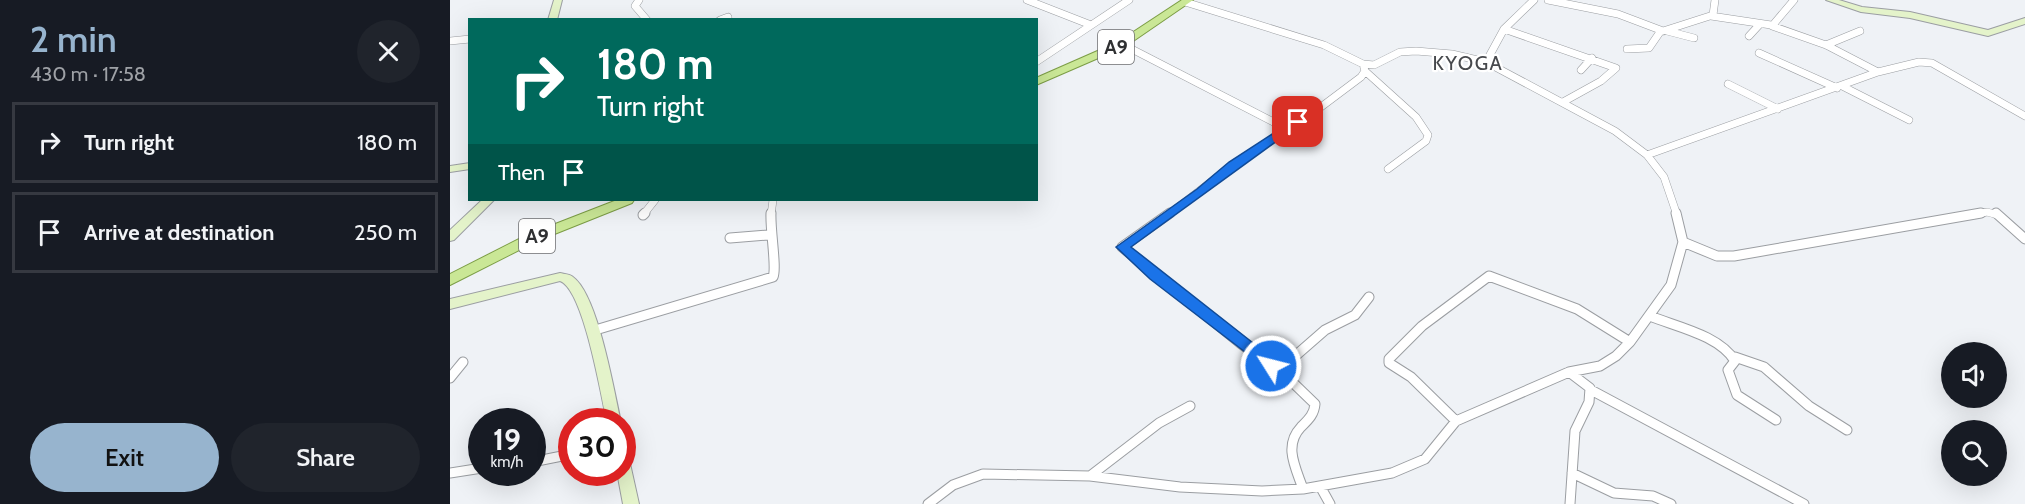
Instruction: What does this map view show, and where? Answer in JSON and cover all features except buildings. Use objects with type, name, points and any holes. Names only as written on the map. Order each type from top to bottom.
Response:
[{"type":"main road","name":"A9","points":[[1038,81],[1122,44],[1187,1]]},
{"type":"main road","name":"A9","points":[[450,280],[532,238],[625,201]]},
{"type":"street","points":[[553,18],[558,0]]},
{"type":"street","points":[[639,0],[635,6],[645,18]]},
{"type":"street","points":[[1027,0],[1091,25]]},
{"type":"street","points":[[1038,61],[1128,0]]},
{"type":"street","points":[[1486,62],[1504,29],[1534,0]]},
{"type":"street","points":[[1550,0],[1618,14],[1665,31],[1694,38]]},
{"type":"street","points":[[1712,16],[1715,0]]},
{"type":"street","points":[[1771,25],[1794,0]]},
{"type":"street","points":[[1830,0],[1861,9],[1910,15],[1988,33],[2025,21]]},
{"type":"street","points":[[1187,1],[1324,45],[1364,68],[1416,117],[1428,135],[1426,141],[1388,169]]},
{"type":"street","points":[[1627,49],[1649,48],[1665,31],[1694,19],[1712,16],[1771,25],[1826,45],[1878,72]]},
{"type":"street","points":[[1749,36],[1761,24]]},
{"type":"street","points":[[1504,29],[1592,58],[1616,69],[1601,81],[1563,102]]},
{"type":"street","points":[[1826,45],[1860,31]]},
{"type":"street","points":[[450,41],[468,39]]},
{"type":"street","points":[[1122,44],[1287,129]]},
{"type":"street","points":[[928,504],[952,484],[968,476],[983,474],[1090,476],[1232,491],[1303,489],[1392,473],[1417,465],[1425,459],[1456,421],[1569,372],[1600,366],[1630,342],[1650,316],[1671,285],[1683,242],[1673,198],[1664,177],[1647,155],[1615,131],[1486,62],[1452,54],[1400,52],[1364,68],[1309,116],[1287,129],[1122,247],[1240,343],[1271,366],[1284,371],[1314,404],[1312,414],[1296,433],[1291,443],[1303,489]]},
{"type":"street","points":[[1759,53],[1840,87],[1909,120]]},
{"type":"street","points":[[1581,70],[1592,58]]},
{"type":"street","points":[[1647,155],[1878,72],[1919,62],[1932,63],[2025,116]]},
{"type":"street","points":[[1728,84],[1778,109]]},
{"type":"street","points":[[450,170],[468,166]]},
{"type":"street","points":[[450,237],[487,201]]},
{"type":"street","points":[[643,215],[654,201]]},
{"type":"street","points":[[592,331],[764,281],[773,276],[776,270],[769,250],[768,235],[773,201]]},
{"type":"street","points":[[1683,242],[1717,256],[1734,256],[1987,212],[1996,213],[2025,238]]},
{"type":"street","points":[[730,238],[768,235]]},
{"type":"street","points":[[1456,421],[1411,377],[1389,363],[1389,359],[1422,327],[1489,276],[1500,278],[1577,309],[1630,342]]},
{"type":"street","points":[[450,304],[560,277],[570,280],[578,291],[592,331],[611,408]]},
{"type":"street","points":[[1284,371],[1286,364],[1327,328],[1356,316],[1363,309],[1369,297]]},
{"type":"street","points":[[1650,316],[1724,347],[1735,357],[1742,357],[1762,367],[1788,386],[1803,401],[1847,430]]},
{"type":"street","points":[[1735,357],[1736,361],[1728,370],[1737,395],[1776,420]]},
{"type":"street","points":[[450,378],[463,362]]},
{"type":"street","points":[[1569,372],[1591,390],[1804,504]]},
{"type":"street","points":[[1570,504],[1573,487],[1575,432],[1589,402],[1591,390]]},
{"type":"street","points":[[1090,476],[1159,423],[1190,406]]},
{"type":"street","points":[[450,473],[468,470]]},
{"type":"street","points":[[1572,473],[1612,493],[1622,496],[1648,495],[1671,504]]},
{"type":"street","points":[[627,486],[631,504]]},
{"type":"street","points":[[1320,486],[1330,504]]},
{"type":"district","name":"KYOGA","points":[[1468,63]]},
{"type":"route","points":[[1271,366],[1155,276],[1122,247],[1202,192],[1233,165],[1298,122]]}]
